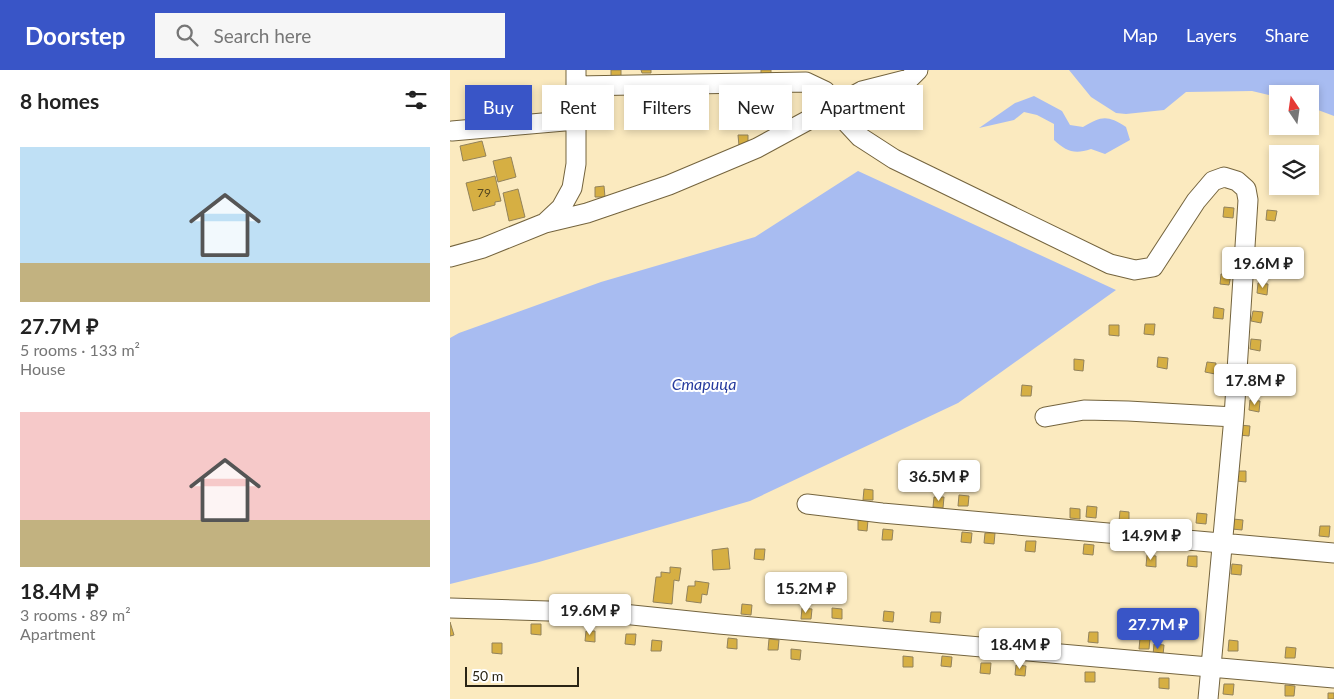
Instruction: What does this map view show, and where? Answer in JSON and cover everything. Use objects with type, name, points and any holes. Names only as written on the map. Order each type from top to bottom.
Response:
[{"type":"street","points":[[883,85],[909,78],[918,70]]},
{"type":"street","points":[[576,78],[806,82],[813,85]]},
{"type":"street","points":[[452,131],[542,123]]},
{"type":"street","points":[[450,258],[483,248],[545,224],[587,213],[669,185],[757,148],[802,123]]},
{"type":"street","points":[[545,224],[561,208],[572,188],[576,164],[576,130]]},
{"type":"street","points":[[853,130],[860,138],[894,158],[1110,264],[1135,270],[1153,267],[1196,201],[1213,181],[1224,177],[1237,181],[1246,189],[1248,200],[1234,417],[1208,699]]},
{"type":"street","points":[[1045,417],[1084,410],[1234,417]]},
{"type":"street","points":[[807,504],[1334,552]]},
{"type":"street","points":[[450,608],[613,613],[889,640],[1334,678]]},
{"type":"water","points":[[1069,70],[1334,70],[1334,116],[1319,110],[1319,85],[1269,85],[1269,95],[1252,91],[1186,92],[1164,110],[1126,114],[1116,113],[1091,97]]},
{"type":"water","points":[[1034,96],[1062,111],[1070,125],[1083,127],[1104,118],[1114,120],[1126,127],[1130,140],[1105,154],[1091,149],[1080,152],[1071,151],[1062,147],[1054,140],[1054,124],[1037,115],[1024,112],[1014,120],[979,128],[1015,103]]},
{"type":"water","name":"Старица","points":[[858,171],[1116,290],[958,403],[750,501],[539,562],[450,584],[450,338],[459,333],[601,282],[755,237]]},
{"type":"building","points":[[611,70],[621,70],[621,78],[611,79]]},
{"type":"building","points":[[641,70],[651,70],[651,73],[642,73]]},
{"type":"building","points":[[761,70],[771,70],[771,74],[761,74]]},
{"type":"building","points":[[738,135],[748,135],[748,145],[739,146]]},
{"type":"building","points":[[482,141],[486,156],[463,161],[460,146]]},
{"type":"building","points":[[511,157],[516,177],[498,182],[493,161]]},
{"type":"building","points":[[495,176],[501,201],[495,202],[495,205],[473,211],[466,183]]},
{"type":"building","points":[[604,186],[605,197],[595,197],[595,187]]},
{"type":"building","points":[[518,189],[525,217],[509,221],[503,193]]},
{"type":"building","points":[[1224,207],[1234,208],[1233,218],[1223,217]]},
{"type":"building","points":[[1267,210],[1277,211],[1275,221],[1266,220]]},
{"type":"building","points":[[1262,252],[1272,253],[1270,264],[1261,262]]},
{"type":"building","points":[[1221,274],[1231,275],[1229,285],[1220,284]]},
{"type":"building","points":[[1258,283],[1268,284],[1267,295],[1257,293]]},
{"type":"building","points":[[1214,307],[1224,309],[1223,319],[1213,318]]},
{"type":"building","points":[[1253,311],[1263,312],[1261,323],[1251,321]]},
{"type":"building","points":[[1145,324],[1155,324],[1154,335],[1144,334]]},
{"type":"building","points":[[1109,325],[1119,325],[1119,336],[1109,335]]},
{"type":"building","points":[[1251,339],[1261,340],[1260,351],[1250,349]]},
{"type":"building","points":[[1158,357],[1168,358],[1167,369],[1157,367]]},
{"type":"building","points":[[1074,359],[1084,360],[1083,371],[1074,370]]},
{"type":"building","points":[[1207,362],[1216,363],[1215,374],[1205,372]]},
{"type":"building","points":[[1248,368],[1258,370],[1256,380],[1247,379]]},
{"type":"building","points":[[1022,385],[1032,386],[1031,396],[1021,396]]},
{"type":"building","points":[[1250,400],[1260,401],[1259,412],[1249,410]]},
{"type":"building","points":[[1240,425],[1250,426],[1249,436],[1239,435]]},
{"type":"building","points":[[1237,471],[1246,471],[1246,482],[1236,481]]},
{"type":"building","points":[[864,489],[873,490],[873,500],[863,500]]},
{"type":"building","points":[[959,495],[969,496],[968,506],[958,506]]},
{"type":"building","points":[[934,497],[944,497],[943,508],[933,507]]},
{"type":"building","points":[[1087,506],[1097,507],[1096,518],[1086,517]]},
{"type":"building","points":[[1070,508],[1080,509],[1080,519],[1070,518]]},
{"type":"building","points":[[1120,511],[1129,512],[1129,522],[1119,521]]},
{"type":"building","points":[[1197,513],[1207,514],[1206,524],[1196,523]]},
{"type":"building","points":[[1233,519],[1243,520],[1242,530],[1232,529]]},
{"type":"building","points":[[858,520],[868,520],[867,531],[858,530]]},
{"type":"building","points":[[1320,526],[1330,526],[1329,537],[1319,536]]},
{"type":"building","points":[[883,529],[893,530],[892,540],[882,540]]},
{"type":"building","points":[[962,532],[972,533],[971,543],[961,542]]},
{"type":"building","points":[[985,533],[995,533],[994,544],[984,543]]},
{"type":"building","points":[[1026,541],[1036,541],[1035,552],[1025,551]]},
{"type":"building","points":[[1084,544],[1094,545],[1093,555],[1083,554]]},
{"type":"building","points":[[728,548],[730,569],[713,570],[712,550]]},
{"type":"building","points":[[755,549],[765,549],[764,560],[754,559]]},
{"type":"building","points":[[1147,555],[1156,556],[1156,567],[1146,566]]},
{"type":"building","points":[[1188,556],[1197,556],[1197,567],[1187,566]]},
{"type":"building","points":[[1232,564],[1242,565],[1241,575],[1231,574]]},
{"type":"building","points":[[670,567],[681,568],[679,581],[674,580],[672,604],[653,602],[656,577],[661,577],[661,572],[670,573]]},
{"type":"building","points":[[695,581],[709,583],[707,595],[702,594],[701,603],[686,601],[688,586],[695,586]]},
{"type":"building","points":[[742,604],[752,605],[751,615],[741,614]]},
{"type":"building","points":[[802,608],[812,609],[811,619],[801,619]]},
{"type":"building","points":[[832,608],[842,609],[842,619],[832,618]]},
{"type":"building","points":[[884,611],[894,612],[893,622],[883,621]]},
{"type":"building","points":[[931,612],[941,612],[940,623],[930,622]]},
{"type":"building","points":[[450,622],[454,635],[450,636]]},
{"type":"building","points":[[531,624],[541,624],[541,635],[531,634]]},
{"type":"building","points":[[586,631],[595,631],[595,642],[585,641]]},
{"type":"building","points":[[1089,632],[1098,632],[1098,643],[1088,642]]},
{"type":"building","points":[[626,634],[636,634],[635,645],[625,644]]},
{"type":"building","points":[[728,638],[737,639],[737,649],[727,648]]},
{"type":"building","points":[[1140,638],[1150,639],[1149,649],[1139,649]]},
{"type":"building","points":[[769,639],[779,640],[778,650],[768,650]]},
{"type":"building","points":[[652,640],[662,641],[661,651],[651,651]]},
{"type":"building","points":[[1229,640],[1238,641],[1238,651],[1228,651]]},
{"type":"building","points":[[492,643],[502,643],[502,654],[492,653]]},
{"type":"building","points":[[1154,644],[1164,645],[1163,655],[1153,655]]},
{"type":"building","points":[[1286,647],[1296,648],[1295,658],[1285,658]]},
{"type":"building","points":[[791,649],[801,650],[800,660],[791,659]]},
{"type":"building","points":[[903,656],[913,657],[913,667],[903,667]]},
{"type":"building","points":[[942,656],[952,657],[951,667],[941,666]]},
{"type":"building","points":[[981,663],[991,663],[990,674],[980,673]]},
{"type":"building","points":[[1016,665],[1026,666],[1025,676],[1015,675]]},
{"type":"building","points":[[1085,672],[1095,672],[1095,682],[1085,682]]},
{"type":"building","points":[[1159,678],[1169,678],[1169,689],[1159,688]]},
{"type":"building","points":[[1224,684],[1234,684],[1233,695],[1223,694]]},
{"type":"building","points":[[1285,685],[1295,686],[1294,696],[1285,696]]},
{"type":"building","points":[[1328,693],[1334,693],[1334,699],[1328,699]]}]
